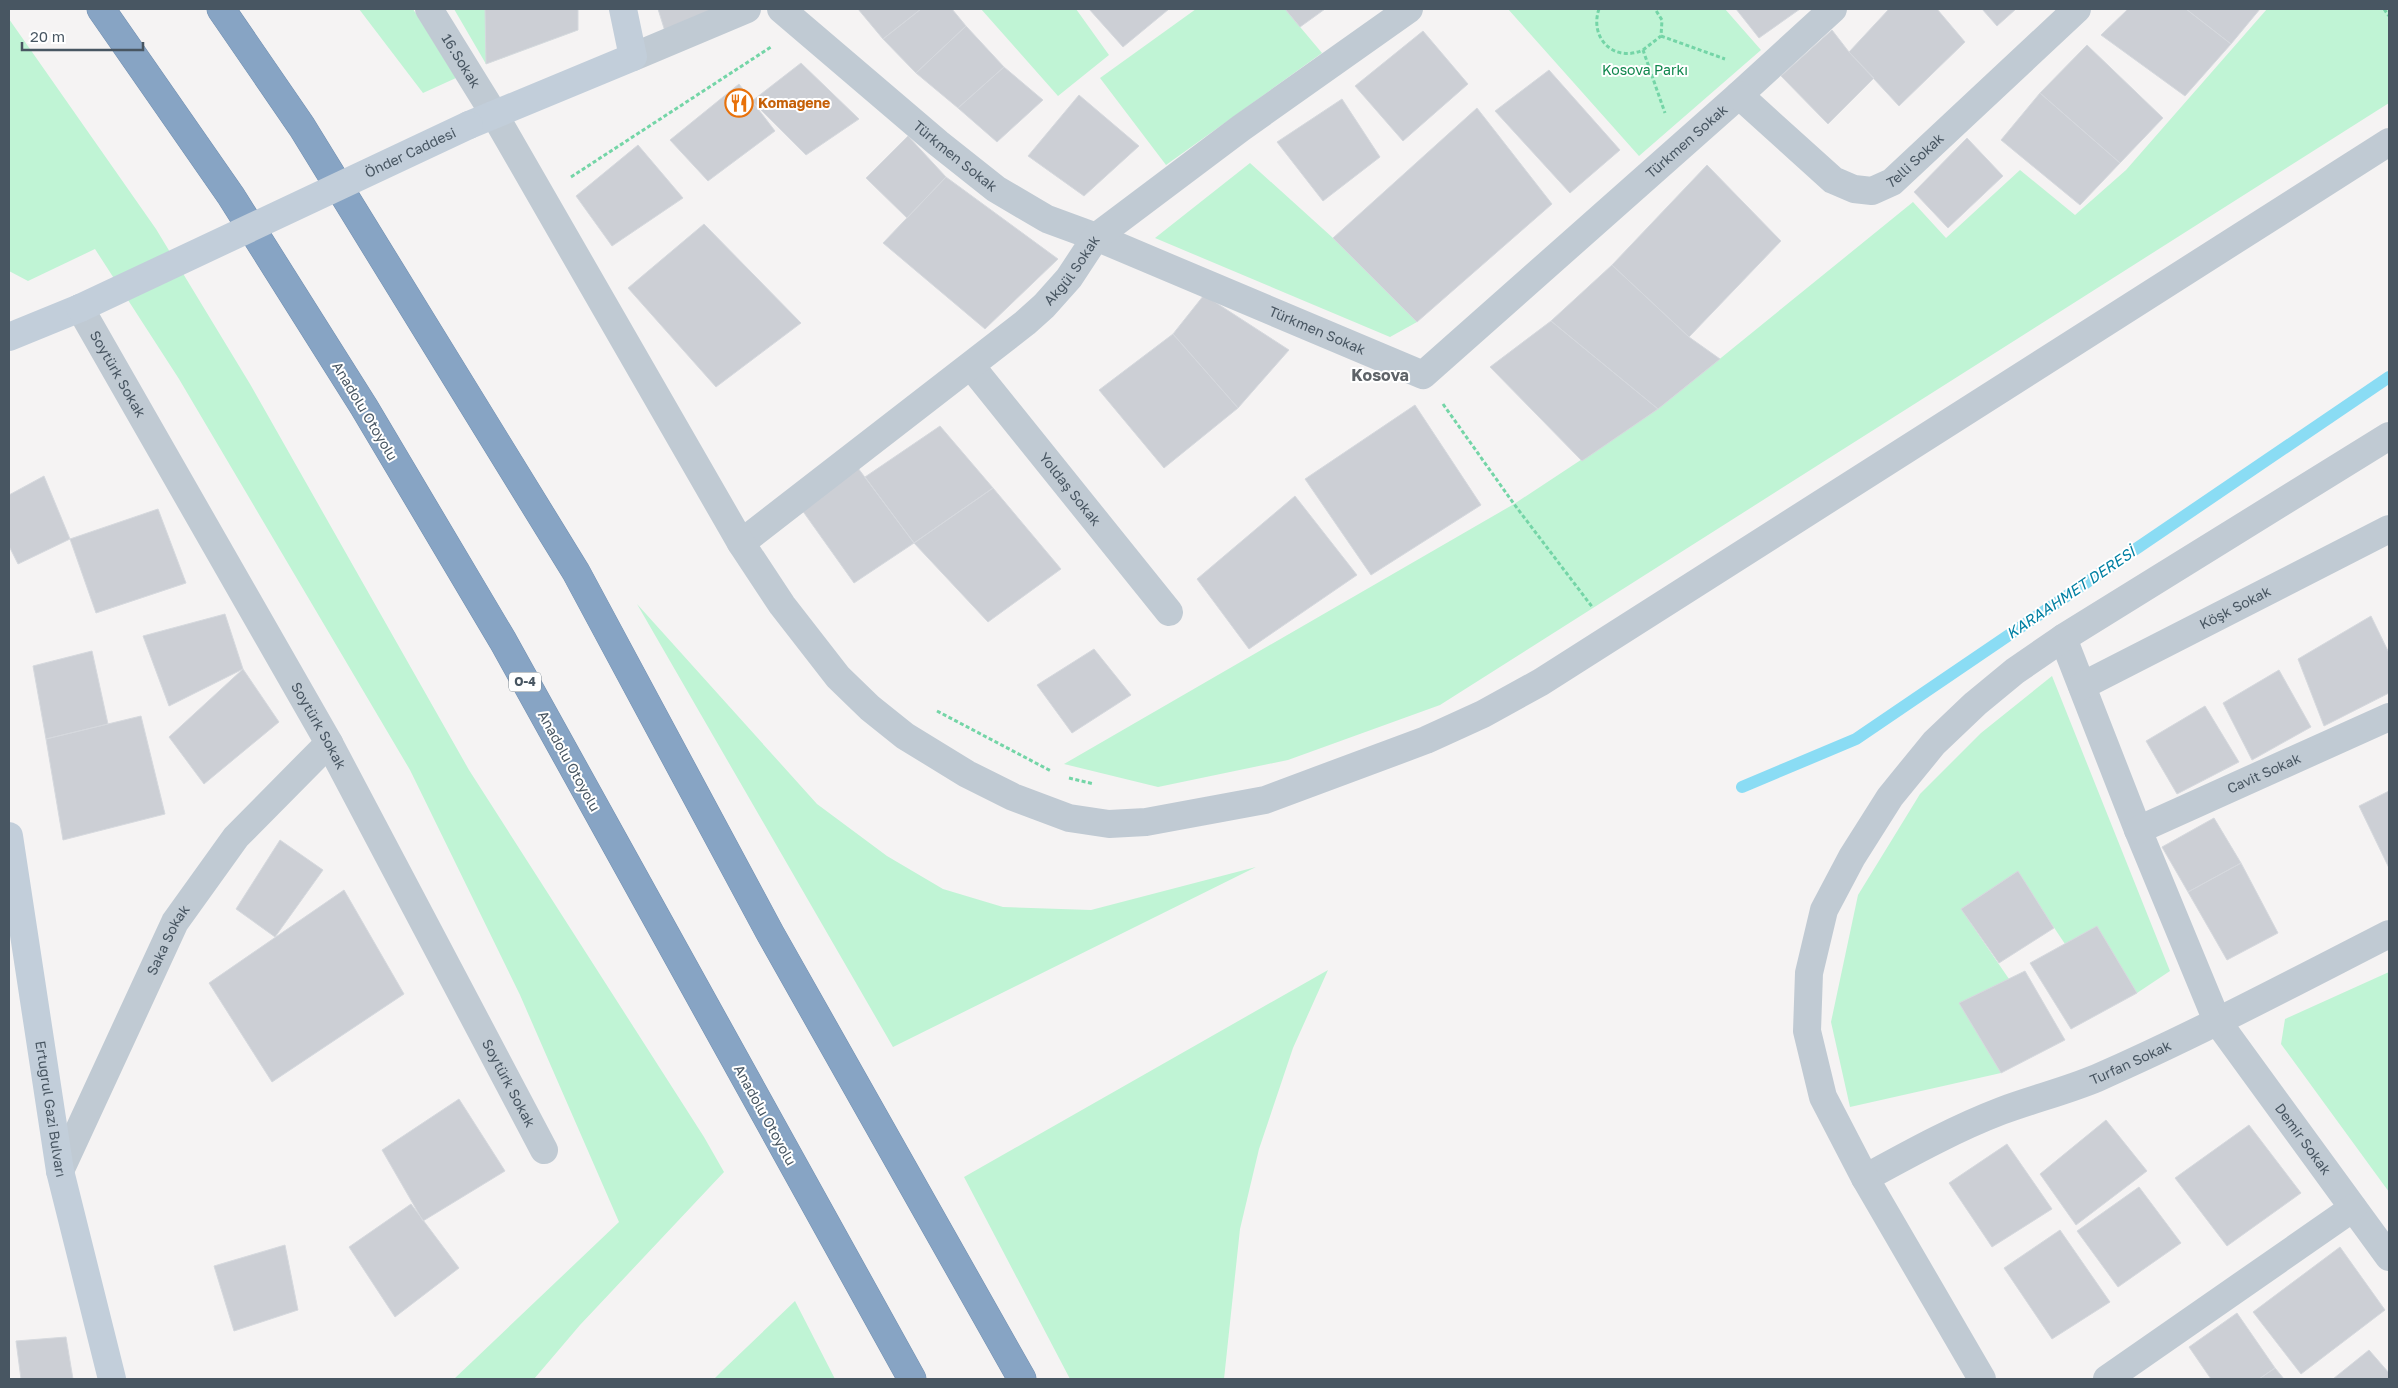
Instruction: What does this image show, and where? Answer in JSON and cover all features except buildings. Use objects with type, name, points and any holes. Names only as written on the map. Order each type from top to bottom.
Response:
[{"type":"highway","name":"Anadolu Otoyolu","points":[[101,9],[231,196],[364,406],[503,641],[912,1379]]},
{"type":"highway","points":[[221,9],[302,127],[576,572],[770,933],[1022,1379]]},
{"type":"main road","points":[[623,9],[633,57]]},
{"type":"main road","name":"Önder Caddesi","points":[[9,337],[80,308],[469,125],[633,57]]},
{"type":"main road","name":"Ertuğrul Gazi Bulvarı","points":[[9,836],[60,1171],[112,1379]]},
{"type":"street","name":"16.Sokak","points":[[429,9],[494,114],[741,543],[782,605],[838,677],[870,708],[905,736],[967,774],[1013,797],[1069,818],[1109,824],[1177,817],[1265,800],[1426,740],[1483,714],[1541,682],[2389,142]]},
{"type":"street","name":"Önder Caddesi","points":[[633,57],[746,9]]},
{"type":"street","name":"Türkmen Sokak","points":[[781,9],[996,190],[1047,219],[1096,237],[1422,375],[1740,95],[1834,9]]},
{"type":"street","name":"Akgül Sokak","points":[[741,543],[971,366],[1044,306],[1068,278],[1096,237],[1242,128],[1409,9]]},
{"type":"street","name":"Telli Sokak","points":[[1740,95],[1833,180],[1854,189],[1872,191],[1892,182],[2077,9]]},
{"type":"street","name":"Soytürk Sokak","points":[[80,308],[329,743],[544,1150]]},
{"type":"street","name":"Yoldaş Sokak","points":[[971,366],[1169,612]]},
{"type":"street","points":[[1982,1379],[1865,1178],[1823,1097],[1807,1031],[1809,973],[1824,910],[1852,856],[1890,798],[1934,743],[1982,698],[2014,672],[2063,638],[2389,436]]},
{"type":"street","name":"Köşk Sokak","points":[[2082,686],[2389,529]]},
{"type":"street","name":"Demir Sokak","points":[[2063,638],[2138,830],[2217,1021],[2389,1256]]},
{"type":"street","name":"Cavit Sokak","points":[[2138,830],[2389,717]]},
{"type":"street","name":"Saka Sokak","points":[[60,1171],[175,922],[236,837],[329,743]]},
{"type":"street","name":"Turfan Sokak","points":[[1865,1178],[1940,1138],[2001,1111],[2056,1095],[2098,1077],[2217,1021],[2389,934]]},
{"type":"street","points":[[2107,1379],[2353,1208]]},
{"type":"path","points":[[1599,9],[1595,20],[1597,34],[1619,54],[1633,54],[1643,50],[1661,36],[1662,20],[1655,9]]},
{"type":"path","points":[[2384,9],[2389,16]]},
{"type":"path","points":[[566,180],[802,27]]},
{"type":"path","points":[[1661,36],[1763,74]]},
{"type":"path","points":[[1643,50],[1678,149]]},
{"type":"path","points":[[1422,375],[1514,504],[1594,609]]},
{"type":"path","points":[[931,708],[1052,772]]},
{"type":"path","points":[[1061,776],[1098,784]]},
{"type":"green space","points":[[359,9],[413,9],[456,78],[423,93]]},
{"type":"green space","points":[[454,9],[578,9],[578,30],[486,64]]},
{"type":"green space","points":[[981,9],[1076,9],[1109,55],[1058,96]]},
{"type":"green space","points":[[1196,9],[1285,9],[1322,53],[1166,165],[1100,78]]},
{"type":"green space","name":"Kosova Parkı","points":[[1508,9],[1725,9],[1761,50],[1639,156]]},
{"type":"green space","points":[[2267,9],[2389,9],[2389,103],[1440,705],[1288,760],[1158,787],[1064,764],[1514,504],[1658,409],[1913,202],[1946,238],[2020,170],[2075,215],[2126,170]]},
{"type":"green space","points":[[9,19],[156,229],[250,384],[469,770],[704,1137],[724,1172],[580,1325],[534,1379],[454,1379],[619,1222],[520,995],[410,770],[179,379],[95,249],[28,281],[9,271]]},
{"type":"green space","points":[[1250,163],[1333,238],[1417,322],[1390,337],[1155,238]]},
{"type":"green space","points":[[637,604],[817,804],[887,856],[943,889],[1003,907],[1091,910],[1256,867],[893,1047]]},
{"type":"green space","points":[[2052,676],[2170,971],[2137,993],[2097,927],[2065,944],[2017,872],[1961,909],[2009,979],[1960,1003],[2001,1073],[1850,1107],[1831,1022],[1858,895],[1920,794],[1981,733]]},
{"type":"green space","points":[[1328,970],[1293,1048],[1259,1149],[1240,1229],[1224,1379],[1070,1379],[964,1177]]},
{"type":"green space","points":[[2389,972],[2389,1192],[2281,1044],[2285,1019]]},
{"type":"green space","points":[[795,1301],[835,1379],[714,1379],[724,1369]]},
{"type":"waterway","name":"KARAAHMET DERESİ","points":[[1742,787],[1856,739],[2389,377]]},
{"type":"place","name":"Komagene","points":[[739,103]]},
{"type":"district","name":"Kosova","points":[[1380,375]]}]
